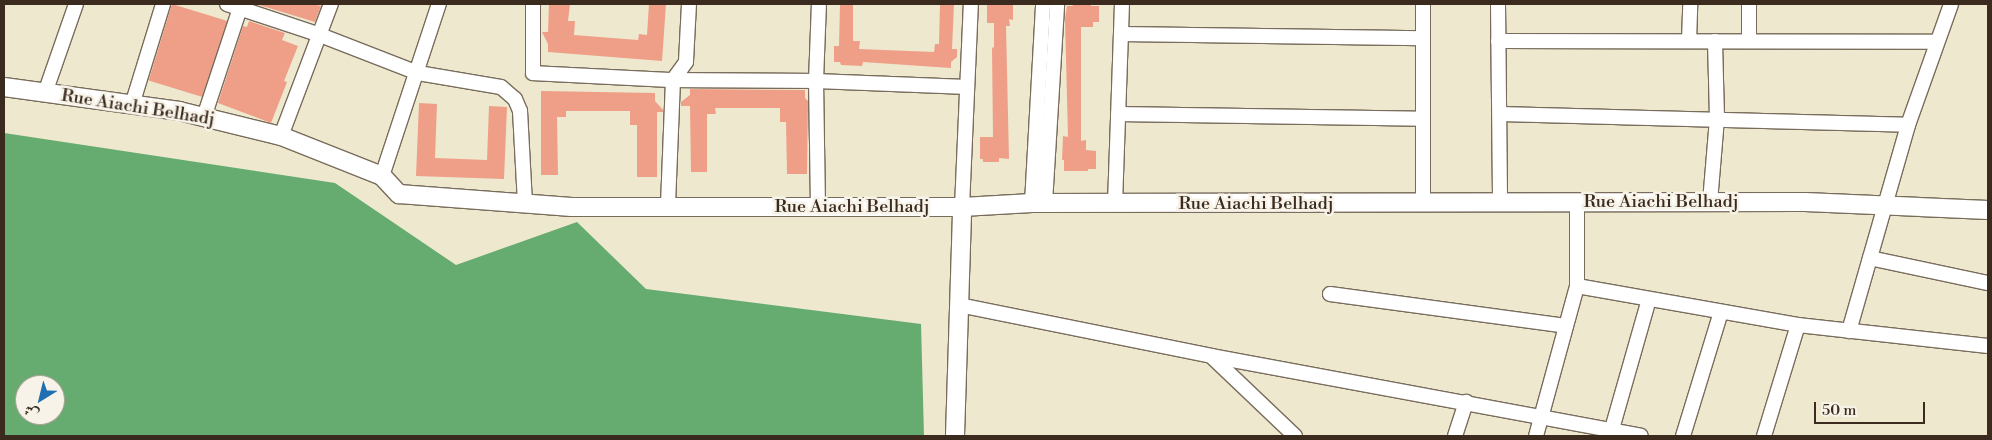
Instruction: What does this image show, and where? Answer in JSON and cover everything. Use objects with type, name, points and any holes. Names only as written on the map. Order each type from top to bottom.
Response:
[{"type":"street","points":[[46,93],[76,4]]},
{"type":"street","points":[[132,105],[163,4]]},
{"type":"street","points":[[281,136],[331,4]]},
{"type":"street","points":[[382,176],[418,73],[439,4]]},
{"type":"street","points":[[533,4],[533,73],[673,80],[816,81],[967,87]]},
{"type":"street","points":[[668,207],[673,80],[686,62],[689,4]]},
{"type":"street","points":[[818,207],[816,81],[819,4]]},
{"type":"street","points":[[955,436],[971,4]]},
{"type":"street","points":[[1038,203],[1043,4]]},
{"type":"street","points":[[1038,203],[1057,4]]},
{"type":"street","points":[[1115,204],[1122,4]]},
{"type":"street","points":[[1423,4],[1423,203]]},
{"type":"street","points":[[1498,4],[1500,202]]},
{"type":"street","points":[[1689,41],[1690,4]]},
{"type":"street","points":[[1749,41],[1750,4]]},
{"type":"street","points":[[1849,331],[1908,125],[1951,4]]},
{"type":"street","points":[[204,117],[233,6],[320,35],[418,73],[501,87],[515,98],[520,111],[525,203]]},
{"type":"street","points":[[1121,34],[1423,38]]},
{"type":"street","points":[[1498,41],[1937,42]]},
{"type":"street","points":[[1710,202],[1717,118],[1715,41]]},
{"type":"street","name":"Rue Aiachi Belhadj","points":[[4,87],[204,117],[281,136],[382,176],[399,194],[572,207],[962,207],[1038,203],[1806,202],[1988,210]]},
{"type":"street","points":[[1118,114],[1423,119]]},
{"type":"street","points":[[1500,114],[1717,118],[1908,125]]},
{"type":"street","points":[[1536,436],[1577,286],[1577,202]]},
{"type":"street","points":[[1870,258],[1988,283]]},
{"type":"street","points":[[1577,286],[1798,325],[1988,346]]},
{"type":"street","points":[[1330,294],[1566,326]]},
{"type":"street","points":[[1611,433],[1649,299]]},
{"type":"street","points":[[959,305],[1211,356],[1542,416],[1611,433],[1641,436]]},
{"type":"street","points":[[1683,436],[1721,312]]},
{"type":"street","points":[[1764,436],[1798,325]]},
{"type":"street","points":[[1211,356],[1295,436]]},
{"type":"street","points":[[1455,436],[1466,402]]},
{"type":"green space","points":[[4,133],[335,183],[456,265],[577,222],[646,289],[921,324],[924,436],[4,436]]},
{"type":"building","points":[[172,4],[227,21],[204,97],[149,81]]},
{"type":"building","points":[[256,4],[313,4],[321,6],[315,22]]},
{"type":"building","points":[[549,4],[570,4],[568,21],[575,21],[574,35],[638,40],[639,34],[647,35],[649,4],[666,4],[662,61],[548,52],[548,44],[542,32],[548,32]]},
{"type":"building","points":[[840,4],[853,4],[853,41],[860,41],[859,49],[934,52],[935,44],[939,44],[940,4],[954,4],[952,49],[957,49],[957,57],[951,62],[951,68],[863,62],[862,66],[841,65],[840,62],[834,62],[834,46],[839,46]]},
{"type":"building","points":[[987,4],[1013,4],[1013,20],[1009,19],[1010,26],[1006,26],[1009,159],[999,158],[999,162],[983,162],[983,159],[980,159],[980,137],[993,137],[992,48],[994,47],[994,23],[987,23]]},
{"type":"building","points":[[1075,4],[1099,6],[1099,22],[1093,22],[1093,27],[1081,27],[1081,141],[1086,140],[1086,150],[1096,151],[1096,169],[1088,169],[1088,171],[1064,171],[1064,160],[1062,160],[1063,136],[1068,137],[1065,19],[1067,6]]},
{"type":"building","points":[[249,21],[285,33],[282,40],[298,46],[284,81],[287,82],[271,123],[218,103],[243,26],[247,27]]},
{"type":"building","points":[[690,89],[805,90],[805,98],[808,101],[807,174],[787,174],[786,122],[780,122],[780,108],[715,108],[716,114],[707,114],[707,172],[691,172],[690,106],[681,106],[681,102],[690,95]]},
{"type":"building","points":[[541,91],[655,93],[655,101],[663,110],[663,112],[657,112],[657,177],[637,177],[637,125],[630,125],[630,111],[566,111],[566,117],[557,117],[558,175],[541,175]]},
{"type":"building","points":[[419,103],[437,104],[435,158],[487,160],[489,106],[507,107],[504,179],[416,176]]}]
